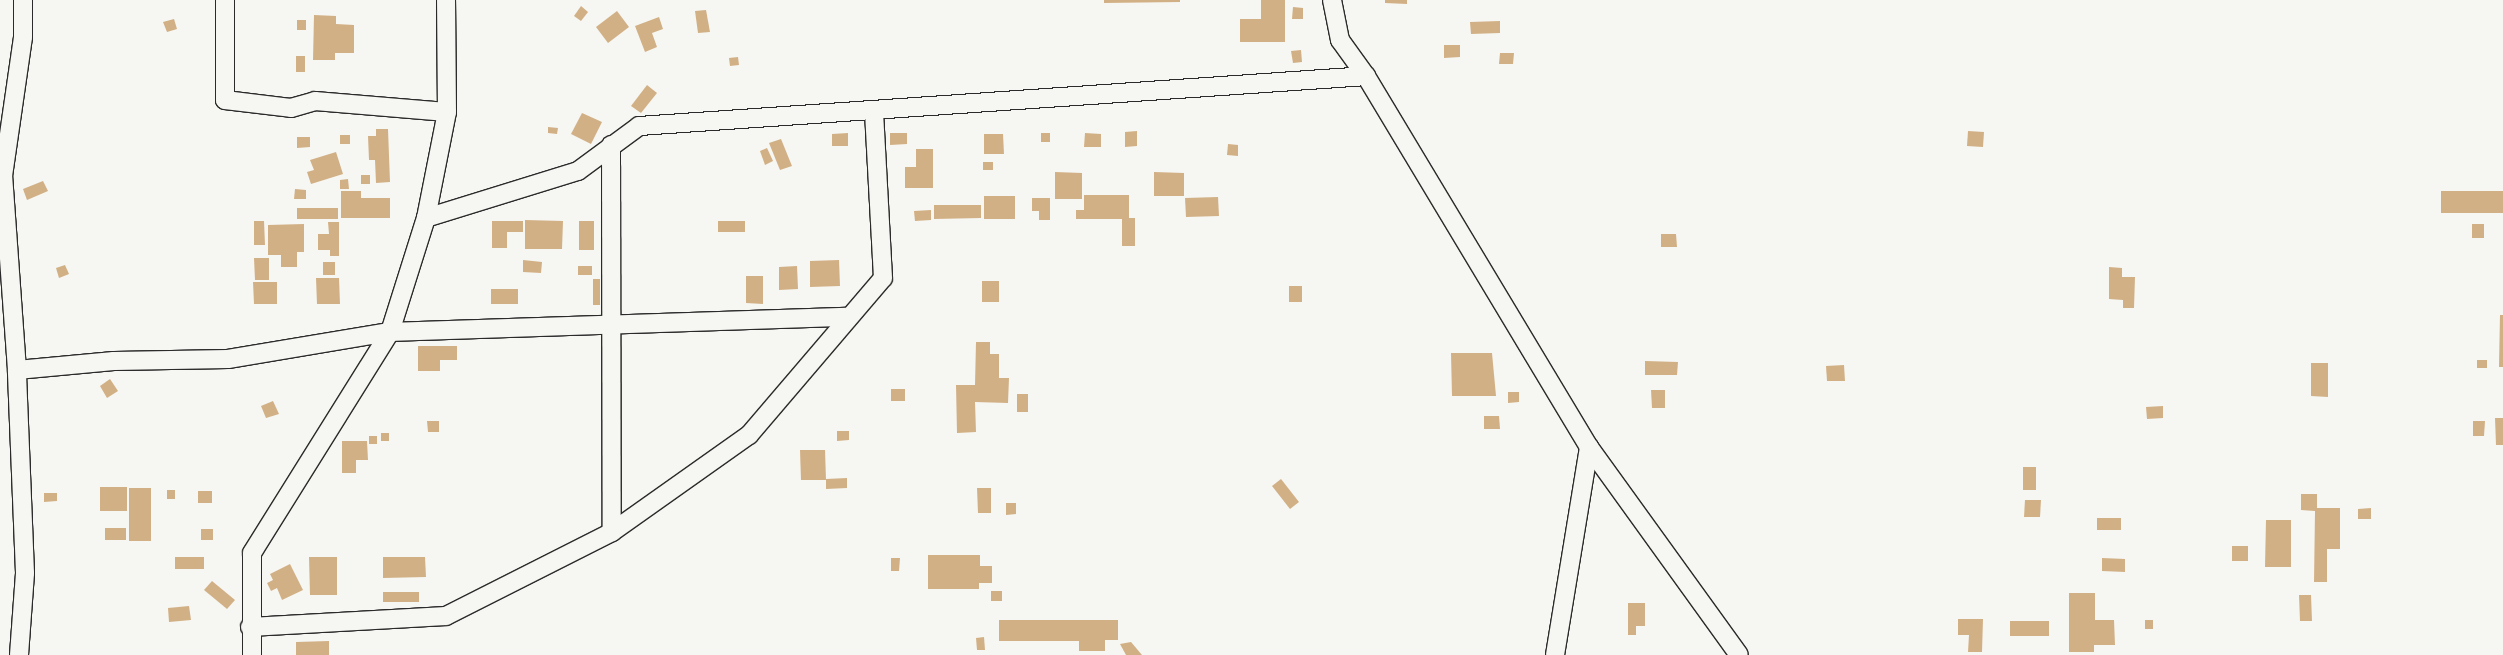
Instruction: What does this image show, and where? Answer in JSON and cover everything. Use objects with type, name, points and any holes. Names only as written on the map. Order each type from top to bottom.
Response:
[{"type":"street","points":[[19,655],[25,573],[17,370],[3,176],[22,37],[23,0]]},
{"type":"street","points":[[225,0],[224,100],[291,108],[315,101],[448,112]]},
{"type":"street","points":[[252,655],[250,627],[252,553],[390,332],[426,218],[448,112],[446,0]]},
{"type":"street","points":[[1332,0],[1340,40],[1366,76],[1588,446],[1739,655]]},
{"type":"street","points":[[426,218],[578,171],[639,126],[874,112],[1366,76]]},
{"type":"street","points":[[250,627],[446,616],[612,532],[749,435],[846,317],[883,278],[874,112]]},
{"type":"street","points":[[611,145],[614,325],[612,532]]},
{"type":"street","points":[[17,370],[114,361],[228,359],[390,332],[846,317]]},
{"type":"street","points":[[1555,655],[1588,446]]},
{"type":"building","points":[[1104,0],[1180,0],[1180,2],[1104,3]]},
{"type":"building","points":[[1261,0],[1285,0],[1285,42],[1240,42],[1240,19],[1261,19]]},
{"type":"building","points":[[1385,0],[1407,0],[1407,4],[1385,3]]},
{"type":"building","points":[[581,6],[588,12],[581,21],[574,16]]},
{"type":"building","points":[[1293,7],[1303,8],[1303,19],[1292,19]]},
{"type":"building","points":[[706,10],[710,32],[698,33],[695,11]]},
{"type":"building","points":[[617,11],[629,27],[608,43],[596,27]]},
{"type":"building","points":[[314,15],[336,16],[336,24],[354,25],[354,53],[335,53],[335,60],[313,60]]},
{"type":"building","points":[[659,17],[663,29],[652,33],[657,47],[645,52],[635,26]]},
{"type":"building","points":[[174,19],[177,29],[167,32],[163,22]]},
{"type":"building","points":[[297,20],[306,20],[306,30],[297,30]]},
{"type":"building","points":[[1500,21],[1500,33],[1471,34],[1470,22]]},
{"type":"building","points":[[1444,45],[1460,45],[1460,57],[1444,58]]},
{"type":"building","points":[[1301,50],[1302,62],[1293,63],[1291,51]]},
{"type":"building","points":[[1500,53],[1514,53],[1513,64],[1499,64]]},
{"type":"building","points":[[296,56],[305,56],[305,72],[296,72]]},
{"type":"building","points":[[738,57],[739,65],[730,66],[729,58]]},
{"type":"building","points":[[647,85],[657,93],[641,113],[631,106]]},
{"type":"building","points":[[582,113],[602,122],[591,144],[571,134]]},
{"type":"building","points":[[548,127],[558,128],[557,134],[548,133]]},
{"type":"building","points":[[376,129],[388,129],[390,182],[376,183],[375,160],[369,160],[368,136],[376,136]]},
{"type":"building","points":[[1137,131],[1137,146],[1125,147],[1125,132]]},
{"type":"building","points":[[1968,131],[1984,132],[1983,147],[1967,146]]},
{"type":"building","points":[[848,133],[848,146],[832,146],[832,134]]},
{"type":"building","points":[[890,133],[907,133],[907,144],[890,145]]},
{"type":"building","points":[[1041,133],[1050,133],[1050,142],[1041,142]]},
{"type":"building","points":[[1085,133],[1101,134],[1101,147],[1084,147]]},
{"type":"building","points":[[984,134],[1003,134],[1004,154],[984,154]]},
{"type":"building","points":[[340,135],[350,135],[350,144],[340,144]]},
{"type":"building","points":[[297,137],[310,137],[310,147],[297,148]]},
{"type":"building","points":[[781,139],[792,166],[780,170],[769,143]]},
{"type":"building","points":[[1228,144],[1238,145],[1238,156],[1227,155]]},
{"type":"building","points":[[767,148],[773,161],[765,165],[760,151]]},
{"type":"building","points":[[916,149],[933,149],[933,188],[905,188],[905,167],[916,167]]},
{"type":"building","points":[[336,152],[343,174],[311,184],[307,172],[314,170],[310,160]]},
{"type":"building","points":[[983,162],[993,162],[993,170],[983,170]]},
{"type":"building","points":[[1055,172],[1082,173],[1082,199],[1055,199]]},
{"type":"building","points":[[1154,172],[1184,173],[1184,196],[1154,196]]},
{"type":"building","points":[[361,175],[370,175],[370,184],[361,184]]},
{"type":"building","points":[[348,179],[349,189],[340,189],[340,180]]},
{"type":"building","points":[[43,181],[48,191],[27,200],[23,189]]},
{"type":"building","points":[[295,189],[306,190],[306,199],[294,199]]},
{"type":"building","points":[[341,191],[361,191],[361,198],[390,198],[390,218],[341,218]]},
{"type":"building","points":[[2441,191],[2503,191],[2503,213],[2441,213]]},
{"type":"building","points":[[1084,195],[1129,195],[1129,218],[1135,218],[1135,246],[1122,246],[1122,219],[1076,219],[1076,210],[1084,210]]},
{"type":"building","points":[[984,196],[1015,196],[1015,219],[984,219]]},
{"type":"building","points":[[1218,197],[1219,216],[1186,217],[1185,198]]},
{"type":"building","points":[[1032,198],[1050,198],[1050,220],[1039,220],[1039,211],[1032,211]]},
{"type":"building","points":[[934,205],[981,205],[981,218],[934,219]]},
{"type":"building","points":[[297,208],[338,208],[338,219],[297,219]]},
{"type":"building","points":[[931,210],[931,220],[915,221],[914,211]]},
{"type":"building","points":[[525,220],[563,221],[562,249],[525,249]]},
{"type":"building","points":[[254,221],[264,221],[265,245],[254,245]]},
{"type":"building","points":[[492,221],[523,221],[523,232],[507,232],[507,248],[492,248]]},
{"type":"building","points":[[579,221],[594,221],[594,250],[579,250]]},
{"type":"building","points":[[718,221],[745,221],[745,232],[718,232]]},
{"type":"building","points":[[328,222],[339,222],[339,256],[330,256],[330,250],[318,250],[318,234],[329,234]]},
{"type":"building","points":[[304,224],[304,252],[297,252],[297,267],[281,267],[281,255],[268,255],[268,225]]},
{"type":"building","points":[[2472,224],[2484,224],[2484,238],[2472,238]]},
{"type":"building","points":[[1661,234],[1676,234],[1677,247],[1661,247]]},
{"type":"building","points":[[254,258],[269,258],[269,280],[255,280]]},
{"type":"building","points":[[523,260],[542,262],[541,273],[523,272]]},
{"type":"building","points":[[839,260],[840,286],[810,287],[810,261]]},
{"type":"building","points":[[323,262],[335,262],[335,275],[323,275]]},
{"type":"building","points":[[65,265],[69,274],[59,278],[56,268]]},
{"type":"building","points":[[578,266],[592,266],[592,275],[578,275]]},
{"type":"building","points":[[797,266],[798,289],[779,290],[779,267]]},
{"type":"building","points":[[2109,267],[2122,268],[2122,277],[2135,277],[2134,308],[2123,308],[2123,300],[2109,299]]},
{"type":"building","points":[[746,276],[763,276],[763,304],[746,303]]},
{"type":"building","points":[[316,278],[339,278],[340,304],[317,304]]},
{"type":"building","points":[[593,279],[600,279],[600,305],[593,305]]},
{"type":"building","points":[[982,281],[999,281],[999,302],[982,302]]},
{"type":"building","points":[[253,282],[277,282],[277,304],[254,304]]},
{"type":"building","points":[[1289,286],[1302,286],[1302,302],[1289,302]]},
{"type":"building","points":[[491,289],[518,289],[518,304],[491,304]]},
{"type":"building","points":[[2500,315],[2503,315],[2503,367],[2499,367]]},
{"type":"building","points":[[976,342],[990,342],[990,354],[999,354],[999,378],[1009,378],[1008,403],[975,402],[976,432],[957,433],[956,385],[975,385]]},
{"type":"building","points":[[418,346],[457,346],[457,360],[440,360],[440,371],[418,371]]},
{"type":"building","points":[[1451,353],[1492,353],[1496,396],[1452,396]]},
{"type":"building","points":[[2477,360],[2487,360],[2487,368],[2477,368]]},
{"type":"building","points":[[1645,361],[1678,362],[1677,375],[1645,375]]},
{"type":"building","points":[[2311,363],[2328,363],[2328,397],[2311,396]]},
{"type":"building","points":[[1844,365],[1845,381],[1827,381],[1826,366]]},
{"type":"building","points":[[110,379],[118,391],[107,398],[100,386]]},
{"type":"building","points":[[891,389],[905,389],[905,401],[891,401]]},
{"type":"building","points":[[1651,390],[1665,390],[1665,408],[1652,408]]},
{"type":"building","points":[[1508,392],[1519,392],[1519,402],[1508,403]]},
{"type":"building","points":[[1017,394],[1028,394],[1028,412],[1017,412]]},
{"type":"building","points":[[273,401],[279,414],[266,418],[261,406]]},
{"type":"building","points":[[2163,406],[2163,418],[2147,419],[2146,407]]},
{"type":"building","points":[[1484,416],[1499,416],[1500,429],[1484,429]]},
{"type":"building","points":[[2495,418],[2503,418],[2503,445],[2496,445]]},
{"type":"building","points":[[427,421],[439,421],[439,432],[428,432]]},
{"type":"building","points":[[2473,421],[2485,421],[2484,436],[2473,436]]},
{"type":"building","points":[[837,431],[849,431],[849,440],[837,441]]},
{"type":"building","points":[[381,433],[389,433],[389,441],[381,441]]},
{"type":"building","points":[[369,436],[377,436],[377,444],[369,444]]},
{"type":"building","points":[[342,441],[367,441],[368,460],[356,460],[356,473],[342,473]]},
{"type":"building","points":[[800,450],[825,450],[826,480],[801,480]]},
{"type":"building","points":[[2023,467],[2036,467],[2036,490],[2023,490]]},
{"type":"building","points":[[847,478],[847,488],[826,489],[826,479]]},
{"type":"building","points":[[1281,479],[1299,502],[1290,509],[1272,486]]},
{"type":"building","points":[[100,487],[127,487],[127,511],[100,511]]},
{"type":"building","points":[[129,488],[151,488],[151,541],[129,541]]},
{"type":"building","points":[[977,488],[991,488],[991,513],[978,513]]},
{"type":"building","points":[[167,490],[175,490],[175,499],[167,499]]},
{"type":"building","points":[[198,491],[212,491],[212,503],[198,503]]},
{"type":"building","points":[[44,493],[57,493],[57,501],[44,502]]},
{"type":"building","points":[[2301,494],[2317,494],[2317,508],[2340,508],[2340,549],[2327,549],[2327,582],[2314,582],[2315,511],[2301,510]]},
{"type":"building","points":[[2025,500],[2041,500],[2040,517],[2024,517]]},
{"type":"building","points":[[1006,503],[1016,503],[1016,514],[1006,515]]},
{"type":"building","points":[[2371,508],[2371,519],[2358,519],[2358,509]]},
{"type":"building","points":[[2097,518],[2121,518],[2121,530],[2097,530]]},
{"type":"building","points":[[2266,520],[2291,520],[2291,567],[2265,567]]},
{"type":"building","points":[[105,528],[126,528],[126,540],[105,540]]},
{"type":"building","points":[[201,529],[213,529],[213,540],[201,540]]},
{"type":"building","points":[[2232,546],[2248,546],[2248,561],[2232,561]]},
{"type":"building","points":[[928,555],[980,555],[980,566],[992,566],[992,583],[979,583],[979,589],[928,589]]},
{"type":"building","points":[[175,557],[204,557],[204,569],[175,569]]},
{"type":"building","points":[[309,557],[337,557],[337,595],[310,595]]},
{"type":"building","points":[[383,557],[425,557],[426,577],[383,578]]},
{"type":"building","points":[[891,558],[900,558],[899,571],[891,571]]},
{"type":"building","points":[[2102,558],[2125,559],[2125,572],[2102,571]]},
{"type":"building","points":[[290,564],[303,590],[282,600],[277,588],[271,591],[267,583],[273,580],[270,574]]},
{"type":"building","points":[[212,581],[235,600],[227,609],[204,590]]},
{"type":"building","points":[[991,591],[1002,591],[1002,601],[991,601]]},
{"type":"building","points":[[383,592],[419,592],[419,602],[383,602]]},
{"type":"building","points":[[2069,593],[2095,593],[2095,620],[2114,620],[2115,645],[2094,645],[2094,652],[2069,652]]},
{"type":"building","points":[[2299,595],[2311,595],[2312,621],[2300,621]]},
{"type":"building","points":[[1628,603],[1645,603],[1645,626],[1636,626],[1636,635],[1628,635]]},
{"type":"building","points":[[189,606],[191,620],[169,622],[168,608]]},
{"type":"building","points":[[1958,619],[1983,619],[1982,652],[1968,652],[1969,635],[1958,635]]},
{"type":"building","points":[[999,620],[1118,620],[1118,640],[1105,640],[1105,651],[1079,651],[1079,641],[999,641]]},
{"type":"building","points":[[2145,620],[2153,620],[2153,629],[2145,629]]},
{"type":"building","points":[[2010,621],[2049,621],[2049,636],[2010,636]]},
{"type":"building","points":[[984,637],[985,650],[977,650],[976,638]]},
{"type":"building","points":[[329,641],[329,655],[296,655],[296,642]]},
{"type":"building","points":[[1131,642],[1142,655],[1126,655],[1120,644]]}]
